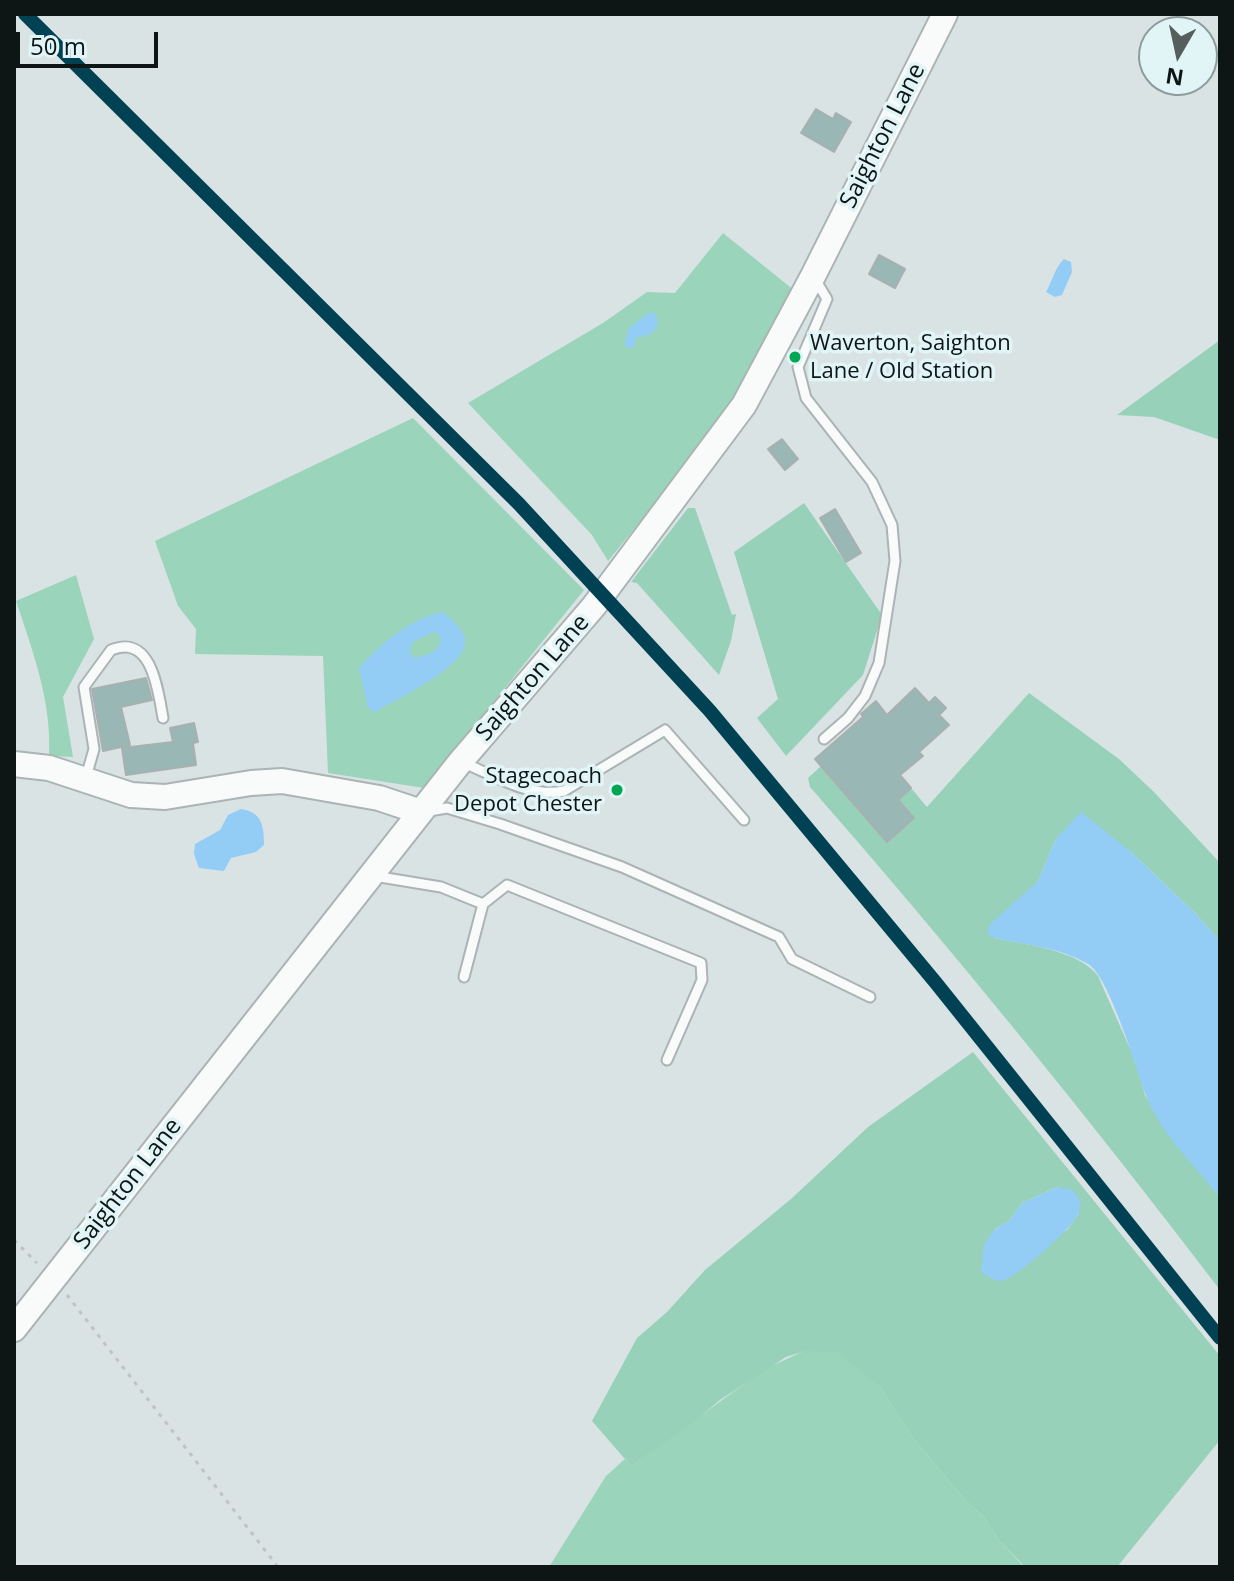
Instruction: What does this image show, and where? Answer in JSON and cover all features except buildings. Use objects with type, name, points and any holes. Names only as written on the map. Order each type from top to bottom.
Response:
[{"type":"street","name":"Saighton Lane","points":[[14,1329],[461,761],[623,570],[744,405],[945,14]]},
{"type":"street","points":[[14,764],[49,768],[131,795],[165,797],[282,781],[379,798],[421,812]]},
{"type":"lane","points":[[813,276],[827,299],[798,367],[806,398],[872,482],[892,525],[895,561],[879,663],[865,696],[848,718],[824,739]]},
{"type":"lane","points":[[85,780],[94,749],[84,687],[111,650],[128,648],[145,657],[155,677],[163,718]]},
{"type":"lane","points":[[461,761],[525,789],[548,794],[564,791],[665,730],[744,820]]},
{"type":"lane","points":[[421,812],[447,808],[622,867],[779,937],[792,959],[870,997]]},
{"type":"lane","points":[[371,876],[441,887],[483,904]]},
{"type":"lane","points":[[464,977],[483,904],[507,885],[701,963],[702,980],[667,1060]]},
{"type":"path","points":[[14,1240],[77,1306],[278,1567]]},
{"type":"green space","points":[[723,233],[795,291],[742,388],[705,442],[608,561],[592,535],[468,403],[603,323],[647,292],[675,293]]},
{"type":"green space","points":[[1220,340],[1220,440],[1154,417],[1117,415]]},
{"type":"green space","points":[[413,418],[584,590],[424,788],[328,773],[323,656],[195,654],[196,629],[178,606],[155,541]]},
{"type":"green space","points":[[804,503],[882,615],[863,675],[786,756],[757,718],[778,699],[734,552]]},
{"type":"green space","points":[[688,508],[695,508],[732,615],[736,614],[731,641],[719,675],[637,583],[631,582]]},
{"type":"green space","points":[[76,575],[94,639],[63,697],[73,757],[49,756],[44,697],[16,601]]},
{"type":"green space","points":[[1029,693],[1119,759],[1220,863],[1220,941],[1131,852],[1056,839],[1038,881],[994,938],[1065,954],[1089,967],[1098,976],[1135,1060],[1145,1095],[1162,1125],[1220,1197],[1220,1290],[1020,1035],[810,787],[808,778],[821,766],[888,841],[914,818],[898,800],[911,788],[927,807]]},
{"type":"green space","points":[[973,1052],[1220,1356],[1220,1440],[1117,1567],[1025,1567],[912,1437],[881,1388],[838,1352],[805,1351],[786,1357],[720,1400],[631,1466],[592,1421],[637,1338],[667,1312],[705,1270],[791,1199],[868,1127]],"holes":[[[1057,1187],[1080,1201],[1078,1215],[1066,1231],[994,1230],[1010,1220],[1022,1203]]]},
{"type":"green space","points":[[804,1351],[838,1352],[857,1365],[881,1388],[912,1437],[1024,1567],[549,1567],[606,1476],[625,1459],[631,1466],[765,1369]]},
{"type":"water","points":[[1064,259],[1071,262],[1072,272],[1062,295],[1055,297],[1046,292]]},
{"type":"water","points":[[649,313],[656,313],[658,325],[651,334],[636,338],[635,346],[629,348],[624,345],[629,328]]},
{"type":"water","points":[[443,612],[457,625],[465,641],[463,651],[443,671],[413,691],[375,712],[368,708],[359,668],[397,633]],"holes":[[[436,631],[441,639],[438,647],[428,654],[414,658],[409,651],[414,641]]]},
{"type":"water","points":[[241,809],[258,817],[264,845],[256,852],[231,858],[224,871],[199,868],[194,854],[195,844],[220,830],[228,815]]},
{"type":"water","points":[[1081,812],[1131,852],[1220,941],[1220,1197],[1178,1148],[1151,1107],[1113,1003],[1096,972],[1088,964],[1066,954],[994,938],[987,933],[990,924],[1038,881],[1056,839]]},
{"type":"water","points":[[1057,1187],[1073,1190],[1080,1201],[1078,1214],[1067,1229],[1011,1277],[998,1281],[981,1272],[984,1245],[994,1230],[1010,1220],[1022,1203]]},
{"type":"transit line","points":[[25,14],[519,504],[710,711],[936,983],[1220,1338]]},
{"type":"place","name":"Waverton, Saighton Lane / Old Station","points":[[795,357]]},
{"type":"place","name":"Stagecoach Depot Chester","points":[[617,790]]}]
